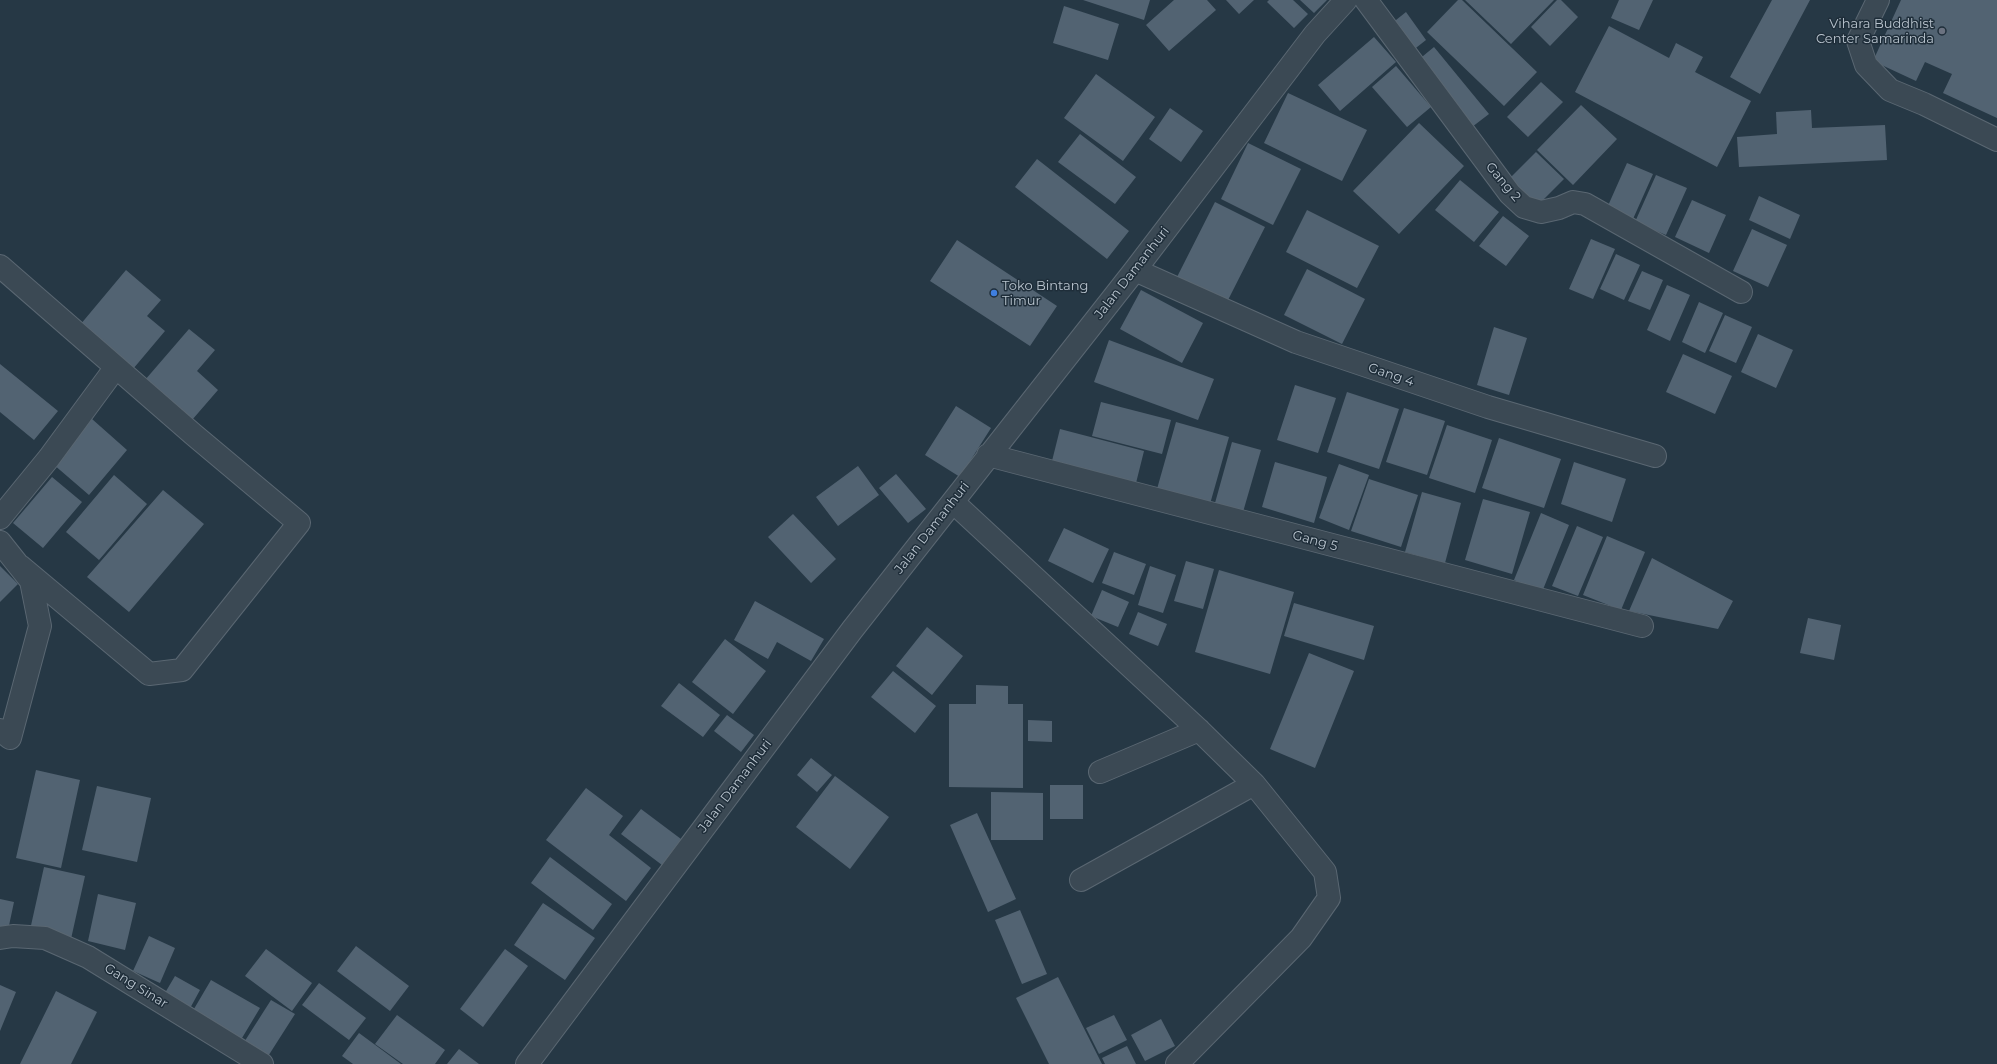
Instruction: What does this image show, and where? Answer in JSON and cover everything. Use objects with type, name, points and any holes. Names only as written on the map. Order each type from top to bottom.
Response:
[{"type":"street","name":"Jalan Damanhuri","points":[[527,1064],[852,630],[953,502],[988,455],[1135,270],[1315,34],[1346,0]]},
{"type":"street","name":"Gang 2","points":[[1366,0],[1510,194],[1524,206],[1541,212],[1559,208],[1573,202],[1585,204],[1742,292]]},
{"type":"street","points":[[1878,0],[1858,41],[1866,65],[1890,90],[1924,104],[1997,140]]},
{"type":"street","points":[[0,266],[194,436],[300,523],[182,670],[149,674],[20,566]]},
{"type":"street","name":"Gang 4","points":[[1135,270],[1296,342],[1488,407],[1655,456]]},
{"type":"street","points":[[0,518],[49,458],[116,368]]},
{"type":"street","name":"Gang 5","points":[[988,455],[1642,626]]},
{"type":"street","points":[[953,502],[1199,730],[1254,784],[1325,872],[1329,898],[1301,938],[1177,1064]]},
{"type":"street","points":[[0,542],[31,580],[40,626],[10,738],[0,730]]},
{"type":"street","points":[[1100,772],[1199,730]]},
{"type":"street","points":[[1080,880],[1254,784]]},
{"type":"street","name":"Gang Sinar","points":[[0,938],[13,936],[45,938],[88,957],[262,1064]]},
{"type":"building","points":[[1083,0],[1150,0],[1144,20]]},
{"type":"building","points":[[1174,0],[1207,0],[1216,10],[1169,51],[1146,25]]},
{"type":"building","points":[[1226,0],[1254,0],[1239,14]]},
{"type":"building","points":[[1269,0],[1293,0],[1308,14],[1294,28],[1267,2]]},
{"type":"building","points":[[1300,0],[1327,0],[1314,13]]},
{"type":"building","points":[[1458,0],[1462,0],[1537,72],[1504,106],[1427,32]]},
{"type":"building","points":[[1465,0],[1554,0],[1511,44]]},
{"type":"building","points":[[1557,0],[1561,0],[1578,17],[1550,46],[1531,27]]},
{"type":"building","points":[[1619,0],[1653,0],[1639,30],[1611,18]]},
{"type":"building","points":[[1772,0],[1810,0],[1760,94],[1730,77]]},
{"type":"building","name":"Vihara Buddhist Center Samarinda","points":[[1901,0],[1997,0],[1997,118],[1943,93],[1952,74],[1925,62],[1916,81],[1873,61]]},
{"type":"building","points":[[1064,6],[1119,24],[1108,60],[1053,43]]},
{"type":"building","points":[[1406,12],[1426,40],[1412,51],[1391,24]]},
{"type":"building","points":[[1609,26],[1669,58],[1676,43],[1703,57],[1695,72],[1751,101],[1717,167],[1575,92]]},
{"type":"building","points":[[1374,37],[1396,62],[1340,111],[1318,85]]},
{"type":"building","points":[[1434,47],[1489,114],[1472,127],[1417,61]]},
{"type":"building","points":[[1396,66],[1431,107],[1407,127],[1372,87]]},
{"type":"building","points":[[1096,74],[1155,117],[1123,161],[1064,118]]},
{"type":"building","points":[[1541,82],[1563,102],[1528,137],[1507,117]]},
{"type":"building","points":[[1288,93],[1367,130],[1342,181],[1264,143]]},
{"type":"building","points":[[1581,105],[1617,139],[1573,185],[1537,150]]},
{"type":"building","points":[[1170,108],[1203,131],[1181,162],[1149,139]]},
{"type":"building","points":[[1811,110],[1812,128],[1885,125],[1887,160],[1739,167],[1737,137],[1777,134],[1776,112]]},
{"type":"building","points":[[1419,123],[1464,166],[1399,234],[1353,191]]},
{"type":"building","points":[[1080,134],[1136,177],[1115,204],[1058,162]]},
{"type":"building","points":[[1248,143],[1301,169],[1273,225],[1221,199]]},
{"type":"building","points":[[1536,152],[1564,179],[1534,209],[1506,182]]},
{"type":"building","points":[[1037,159],[1129,231],[1107,259],[1015,187]]},
{"type":"building","points":[[1627,163],[1653,174],[1633,219],[1607,208]]},
{"type":"building","points":[[1656,175],[1687,188],[1666,235],[1635,222]]},
{"type":"building","points":[[1460,180],[1499,212],[1474,242],[1435,210]]},
{"type":"building","points":[[1759,196],[1800,215],[1790,239],[1749,220]]},
{"type":"building","points":[[1692,200],[1726,215],[1709,253],[1675,237]]},
{"type":"building","points":[[1215,202],[1265,227],[1227,302],[1177,277]]},
{"type":"building","points":[[1307,210],[1379,246],[1357,288],[1286,252]]},
{"type":"building","points":[[1503,216],[1529,236],[1506,266],[1479,246]]},
{"type":"building","points":[[1752,229],[1787,245],[1768,287],[1733,271]]},
{"type":"building","points":[[1591,239],[1615,249],[1593,299],[1569,289]]},
{"type":"building","name":"Toko Bintang Timur","points":[[957,240],[1057,306],[1030,346],[930,281]]},
{"type":"building","points":[[1616,254],[1640,265],[1624,300],[1600,289]]},
{"type":"building","points":[[1307,269],[1365,299],[1342,344],[1284,315]]},
{"type":"building","points":[[126,270],[161,300],[147,316],[165,331],[133,369],[80,325]]},
{"type":"building","points":[[1642,271],[1663,280],[1650,310],[1628,301]]},
{"type":"building","points":[[1667,285],[1690,295],[1670,341],[1647,330]]},
{"type":"building","points":[[1141,290],[1203,323],[1182,363],[1120,329]]},
{"type":"building","points":[[1699,302],[1723,313],[1705,353],[1682,342]]},
{"type":"building","points":[[1725,315],[1752,327],[1736,363],[1709,351]]},
{"type":"building","points":[[1494,327],[1527,338],[1509,395],[1477,385]]},
{"type":"building","points":[[189,329],[215,350],[197,371],[218,390],[192,420],[145,380]]},
{"type":"building","points":[[1758,334],[1793,350],[1776,388],[1741,372]]},
{"type":"building","points":[[1109,340],[1214,379],[1198,420],[1094,382]]},
{"type":"building","points":[[1683,354],[1732,376],[1715,414],[1666,392]]},
{"type":"building","points":[[0,364],[58,411],[34,440],[0,412]]},
{"type":"building","points":[[1295,385],[1336,398],[1318,453],[1277,440]]},
{"type":"building","points":[[1347,392],[1399,409],[1379,469],[1327,452]]},
{"type":"building","points":[[1101,402],[1171,420],[1162,454],[1092,436]]},
{"type":"building","points":[[956,406],[991,428],[960,477],[925,455]]},
{"type":"building","points":[[1404,408],[1445,421],[1427,475],[1386,462]]},
{"type":"building","points":[[92,419],[127,450],[89,495],[53,464]]},
{"type":"building","points":[[1176,422],[1229,437],[1210,504],[1157,489]]},
{"type":"building","points":[[1447,425],[1492,440],[1475,493],[1429,478]]},
{"type":"building","points":[[1060,429],[1144,451],[1134,491],[1050,469]]},
{"type":"building","points":[[1499,438],[1561,459],[1544,508],[1482,488]]},
{"type":"building","points":[[1232,442],[1261,450],[1243,512],[1215,503]]},
{"type":"building","points":[[1275,462],[1327,477],[1314,523],[1262,507]]},
{"type":"building","points":[[1574,462],[1626,479],[1612,522],[1561,504]]},
{"type":"building","points":[[1339,464],[1369,475],[1349,530],[1319,518]]},
{"type":"building","points":[[858,466],[879,495],[838,526],[816,497]]},
{"type":"building","points":[[896,474],[926,509],[908,523],[879,488]]},
{"type":"building","points":[[114,475],[147,504],[99,560],[66,532]]},
{"type":"building","points":[[52,477],[82,502],[43,548],[13,523]]},
{"type":"building","points":[[1369,479],[1418,495],[1401,547],[1351,531]]},
{"type":"building","points":[[163,490],[204,524],[129,612],[87,577]]},
{"type":"building","points":[[1422,492],[1461,503],[1445,563],[1405,552]]},
{"type":"building","points":[[1483,499],[1530,512],[1512,574],[1465,560]]},
{"type":"building","points":[[1541,513],[1569,525],[1542,592],[1514,580]]},
{"type":"building","points":[[793,514],[836,559],[811,583],[768,537]]},
{"type":"building","points":[[1577,526],[1603,537],[1578,596],[1552,586]]},
{"type":"building","points":[[1064,528],[1109,549],[1093,583],[1048,561]]},
{"type":"building","points":[[1607,536],[1645,552],[1621,610],[1583,595]]},
{"type":"building","points":[[1114,552],[1146,564],[1134,595],[1102,583]]},
{"type":"building","points":[[1652,558],[1733,601],[1718,629],[1629,611]]},
{"type":"building","points":[[1186,561],[1214,569],[1203,609],[1174,601]]},
{"type":"building","points":[[0,566],[18,584],[0,602]]},
{"type":"building","points":[[1150,566],[1176,575],[1163,613],[1138,605]]},
{"type":"building","points":[[1219,570],[1294,592],[1270,674],[1195,652]]},
{"type":"building","points":[[1102,590],[1129,602],[1118,627],[1091,616]]},
{"type":"building","points":[[755,601],[824,639],[811,661],[777,642],[768,659],[734,640]]},
{"type":"building","points":[[1294,603],[1374,626],[1364,660],[1284,636]]},
{"type":"building","points":[[1138,612],[1167,624],[1158,646],[1129,634]]},
{"type":"building","points":[[1808,618],[1841,625],[1834,660],[1800,653]]},
{"type":"building","points":[[927,627],[963,656],[932,695],[896,666]]},
{"type":"building","points":[[725,639],[766,671],[733,714],[692,682]]},
{"type":"building","points":[[1309,653],[1354,671],[1315,768],[1270,749]]},
{"type":"building","points":[[893,671],[936,706],[915,733],[871,697]]},
{"type":"building","points":[[679,683],[720,715],[703,737],[661,706]]},
{"type":"building","points":[[976,685],[1008,686],[1008,704],[1023,704],[1023,788],[949,787],[949,704],[976,704]]},
{"type":"building","points":[[727,715],[754,735],[741,752],[714,731]]},
{"type":"building","points":[[1028,720],[1052,721],[1052,742],[1028,741]]},
{"type":"building","points":[[811,758],[832,775],[817,792],[797,775]]},
{"type":"building","points":[[36,770],[80,780],[61,868],[16,858]]},
{"type":"building","points":[[835,776],[889,817],[850,869],[796,827]]},
{"type":"building","points":[[1050,785],[1083,785],[1083,819],[1050,819]]},
{"type":"building","points":[[97,786],[151,798],[137,862],[82,850]]},
{"type":"building","points":[[586,788],[623,816],[609,835],[651,868],[626,901],[546,840]]},
{"type":"building","points":[[991,792],[1043,793],[1043,840],[991,840]]},
{"type":"building","points":[[641,809],[681,839],[662,865],[621,834]]},
{"type":"building","points":[[977,813],[1016,899],[988,912],[950,825]]},
{"type":"building","points":[[550,857],[612,904],[593,930],[531,883]]},
{"type":"building","points":[[44,867],[85,876],[71,939],[30,930]]},
{"type":"building","points":[[98,894],[136,903],[125,950],[88,941]]},
{"type":"building","points":[[0,899],[14,902],[7,935],[0,933]]},
{"type":"building","points":[[543,903],[595,938],[565,980],[514,945]]},
{"type":"building","points":[[1020,910],[1047,974],[1022,984],[995,920]]},
{"type":"building","points":[[149,936],[175,948],[160,983],[133,971]]},
{"type":"building","points":[[356,946],[409,986],[390,1011],[337,971]]},
{"type":"building","points":[[266,949],[312,983],[292,1011],[245,976]]},
{"type":"building","points":[[505,949],[528,966],[483,1027],[460,1009]]},
{"type":"building","points":[[175,976],[200,990],[188,1012],[162,998]]},
{"type":"building","points":[[1058,977],[1102,1064],[1049,1064],[1016,998]]},
{"type":"building","points":[[211,980],[260,1008],[239,1043],[191,1014]]},
{"type":"building","points":[[319,983],[366,1018],[349,1040],[302,1005]]},
{"type":"building","points":[[0,985],[16,992],[0,1031]]},
{"type":"building","points":[[56,991],[97,1012],[71,1064],[20,1064]]},
{"type":"building","points":[[271,1000],[295,1014],[265,1061],[241,1047]]},
{"type":"building","points":[[397,1015],[445,1050],[435,1064],[403,1064],[375,1044]]},
{"type":"building","points":[[1114,1015],[1127,1040],[1099,1054],[1086,1028]]},
{"type":"building","points":[[1161,1019],[1175,1046],[1145,1061],[1131,1035]]},
{"type":"building","points":[[359,1033],[401,1064],[353,1064],[342,1056]]},
{"type":"building","points":[[1127,1046],[1136,1064],[1105,1064],[1102,1058]]},
{"type":"building","points":[[459,1049],[479,1064],[447,1064]]},
{"type":"place","name":"Vihara Buddhist Center Samarinda","points":[[1942,31]]},
{"type":"place","name":"Toko Bintang Timur","points":[[994,293]]}]
